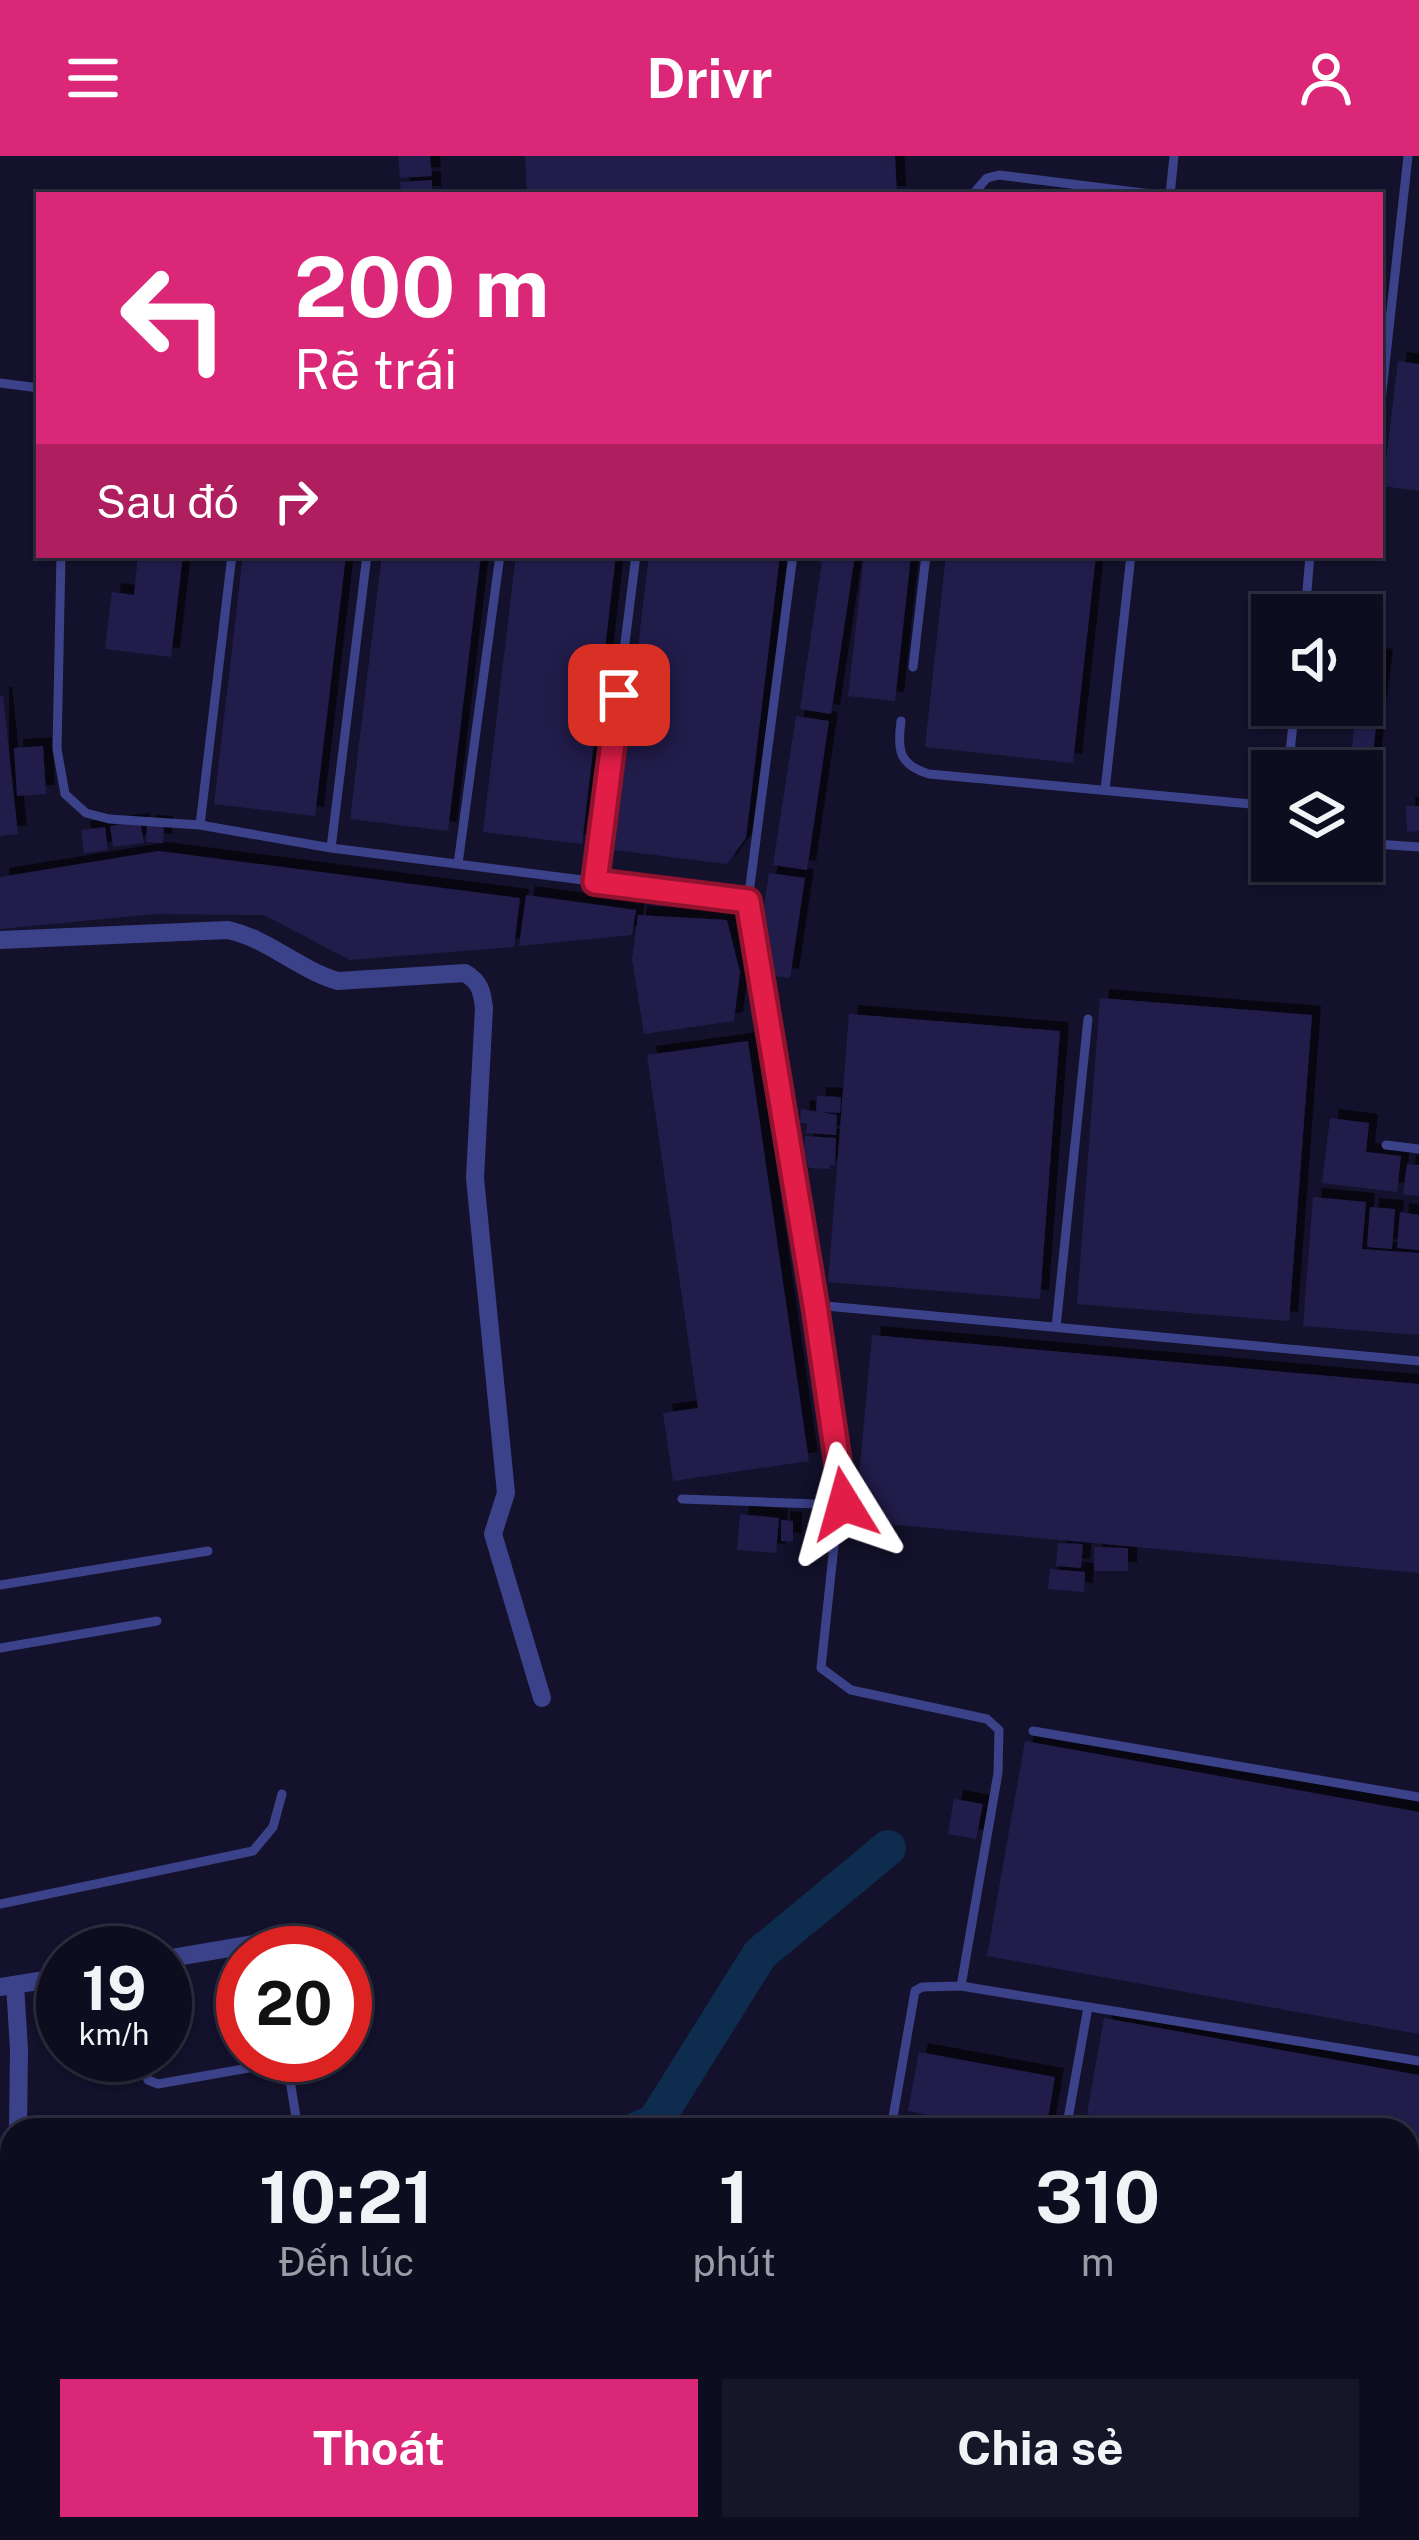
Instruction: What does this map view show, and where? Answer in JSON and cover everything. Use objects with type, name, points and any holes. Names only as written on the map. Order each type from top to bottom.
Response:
[{"type":"street","points":[[0,940],[228,930],[253,935],[338,981],[465,973],[475,979],[482,989],[484,1008],[476,1178],[506,1493],[494,1534],[542,1698]]},
{"type":"street","points":[[7,1986],[19,2049],[18,2118]]},
{"type":"lane","points":[[1170,192],[1174,156]]},
{"type":"lane","points":[[1383,383],[1408,156]]},
{"type":"lane","points":[[975,192],[987,178],[999,175],[1135,192]]},
{"type":"lane","points":[[0,383],[36,388]]},
{"type":"lane","points":[[61,558],[57,749],[65,794],[86,813],[748,901]]},
{"type":"lane","points":[[200,825],[232,558]]},
{"type":"lane","points":[[331,848],[367,558]]},
{"type":"lane","points":[[458,864],[500,558]]},
{"type":"lane","points":[[595,882],[636,558]]},
{"type":"lane","points":[[682,1499],[844,1504],[748,901],[793,558]]},
{"type":"lane","points":[[913,667],[926,558]]},
{"type":"lane","points":[[1106,790],[1131,558]]},
{"type":"lane","points":[[1307,594],[1310,558]]},
{"type":"lane","points":[[901,721],[898,747],[903,760],[929,774],[1251,804]]},
{"type":"lane","points":[[1383,844],[1419,847]]},
{"type":"lane","points":[[1056,1327],[1088,1018]]},
{"type":"lane","points":[[1386,1145],[1419,1149]]},
{"type":"lane","points":[[815,1305],[1419,1360]]},
{"type":"lane","points":[[835,1536],[821,1669],[851,1690],[987,1719],[999,1730],[998,1773],[961,1986]]},
{"type":"lane","points":[[0,1585],[208,1551]]},
{"type":"lane","points":[[0,1648],[158,1621]]},
{"type":"lane","points":[[1034,1731],[1419,1797]]},
{"type":"lane","points":[[0,1904],[253,1851],[274,1827],[282,1794]]},
{"type":"lane","points":[[893,2118],[915,1990],[922,1987],[961,1986],[1419,2061]]},
{"type":"lane","points":[[1068,2118],[1088,2007]]},
{"type":"lane","points":[[290,2082],[296,2118]]},
{"type":"building","points":[[398,156],[430,156],[432,176],[400,178]]},
{"type":"building","points":[[525,156],[895,156],[897,192],[527,192]]},
{"type":"building","points":[[432,180],[432,192],[401,192],[400,182]]},
{"type":"building","points":[[1398,361],[1419,364],[1419,491],[1383,486]]},
{"type":"building","points":[[138,558],[183,558],[171,657],[105,649],[112,592],[134,595]]},
{"type":"building","points":[[243,558],[346,558],[315,816],[214,804]]},
{"type":"building","points":[[382,558],[481,558],[448,831],[350,819]]},
{"type":"building","points":[[516,558],[616,558],[582,844],[483,832]]},
{"type":"building","points":[[649,558],[780,558],[746,838],[727,864],[614,850]]},
{"type":"building","points":[[855,558],[831,714],[800,709],[822,562],[812,560]]},
{"type":"building","points":[[864,558],[911,558],[895,701],[848,696]]},
{"type":"building","points":[[946,558],[1096,558],[1073,763],[925,747]]},
{"type":"building","points":[[0,696],[18,834],[0,836]]},
{"type":"building","points":[[796,716],[829,721],[807,870],[773,865]]},
{"type":"building","points":[[1354,726],[1376,726],[1373,750],[1352,750]]},
{"type":"building","points":[[43,746],[46,794],[17,796],[14,748]]},
{"type":"building","points":[[1406,806],[1419,806],[1419,831],[1407,832]]},
{"type":"building","points":[[140,822],[144,843],[113,847],[110,826]]},
{"type":"building","points":[[147,824],[164,825],[163,843],[146,842]]},
{"type":"building","points":[[105,827],[108,850],[84,853],[81,830]]},
{"type":"building","points":[[159,851],[520,898],[514,947],[350,960],[264,915],[155,914],[0,929],[0,877]]},
{"type":"building","points":[[769,873],[805,878],[790,978],[775,976],[764,906]]},
{"type":"building","points":[[526,895],[636,910],[632,935],[519,946]]},
{"type":"building","points":[[638,915],[727,920],[740,972],[734,1021],[644,1034],[632,959]]},
{"type":"building","points":[[1100,998],[1312,1015],[1289,1321],[1077,1304]]},
{"type":"building","points":[[849,1014],[1060,1031],[1040,1299],[828,1282]]},
{"type":"building","points":[[748,1041],[809,1461],[673,1481],[663,1413],[698,1408],[647,1055]]},
{"type":"building","points":[[817,1096],[841,1097],[840,1113],[816,1112]]},
{"type":"building","points":[[801,1109],[837,1115],[836,1135],[806,1133],[807,1123],[800,1123]]},
{"type":"building","points":[[1330,1118],[1369,1123],[1366,1152],[1401,1156],[1397,1192],[1322,1183]]},
{"type":"building","points":[[805,1136],[836,1138],[835,1165],[809,1168]]},
{"type":"building","points":[[1407,1164],[1419,1165],[1419,1196],[1403,1194]]},
{"type":"building","points":[[1313,1197],[1366,1202],[1362,1249],[1419,1253],[1419,1335],[1303,1326]]},
{"type":"building","points":[[1370,1207],[1395,1209],[1392,1249],[1367,1247]]},
{"type":"building","points":[[1400,1212],[1419,1215],[1419,1250],[1397,1248]]},
{"type":"building","points":[[872,1335],[1419,1384],[1419,1573],[855,1521]]},
{"type":"building","points":[[740,1514],[779,1518],[776,1553],[737,1550]]},
{"type":"building","points":[[781,1520],[793,1521],[793,1542],[781,1541]]},
{"type":"building","points":[[1058,1543],[1083,1544],[1081,1568],[1056,1566]]},
{"type":"building","points":[[1094,1547],[1128,1548],[1128,1571],[1094,1571]]},
{"type":"building","points":[[1050,1569],[1085,1572],[1084,1592],[1048,1589]]},
{"type":"building","points":[[1025,1741],[1419,1812],[1419,2034],[987,1956]]},
{"type":"building","points":[[954,1799],[983,1804],[976,1839],[948,1834]]},
{"type":"building","points":[[1104,2018],[1419,2075],[1419,2118],[1110,2118],[1087,2114]]},
{"type":"building","points":[[919,2052],[1055,2077],[1048,2118],[946,2118],[908,2111]]},
{"type":"waterway","points":[[658,2118],[760,1954],[888,1848]]},
{"type":"route","points":[[619,695],[595,882],[748,901],[844,1504]]}]
